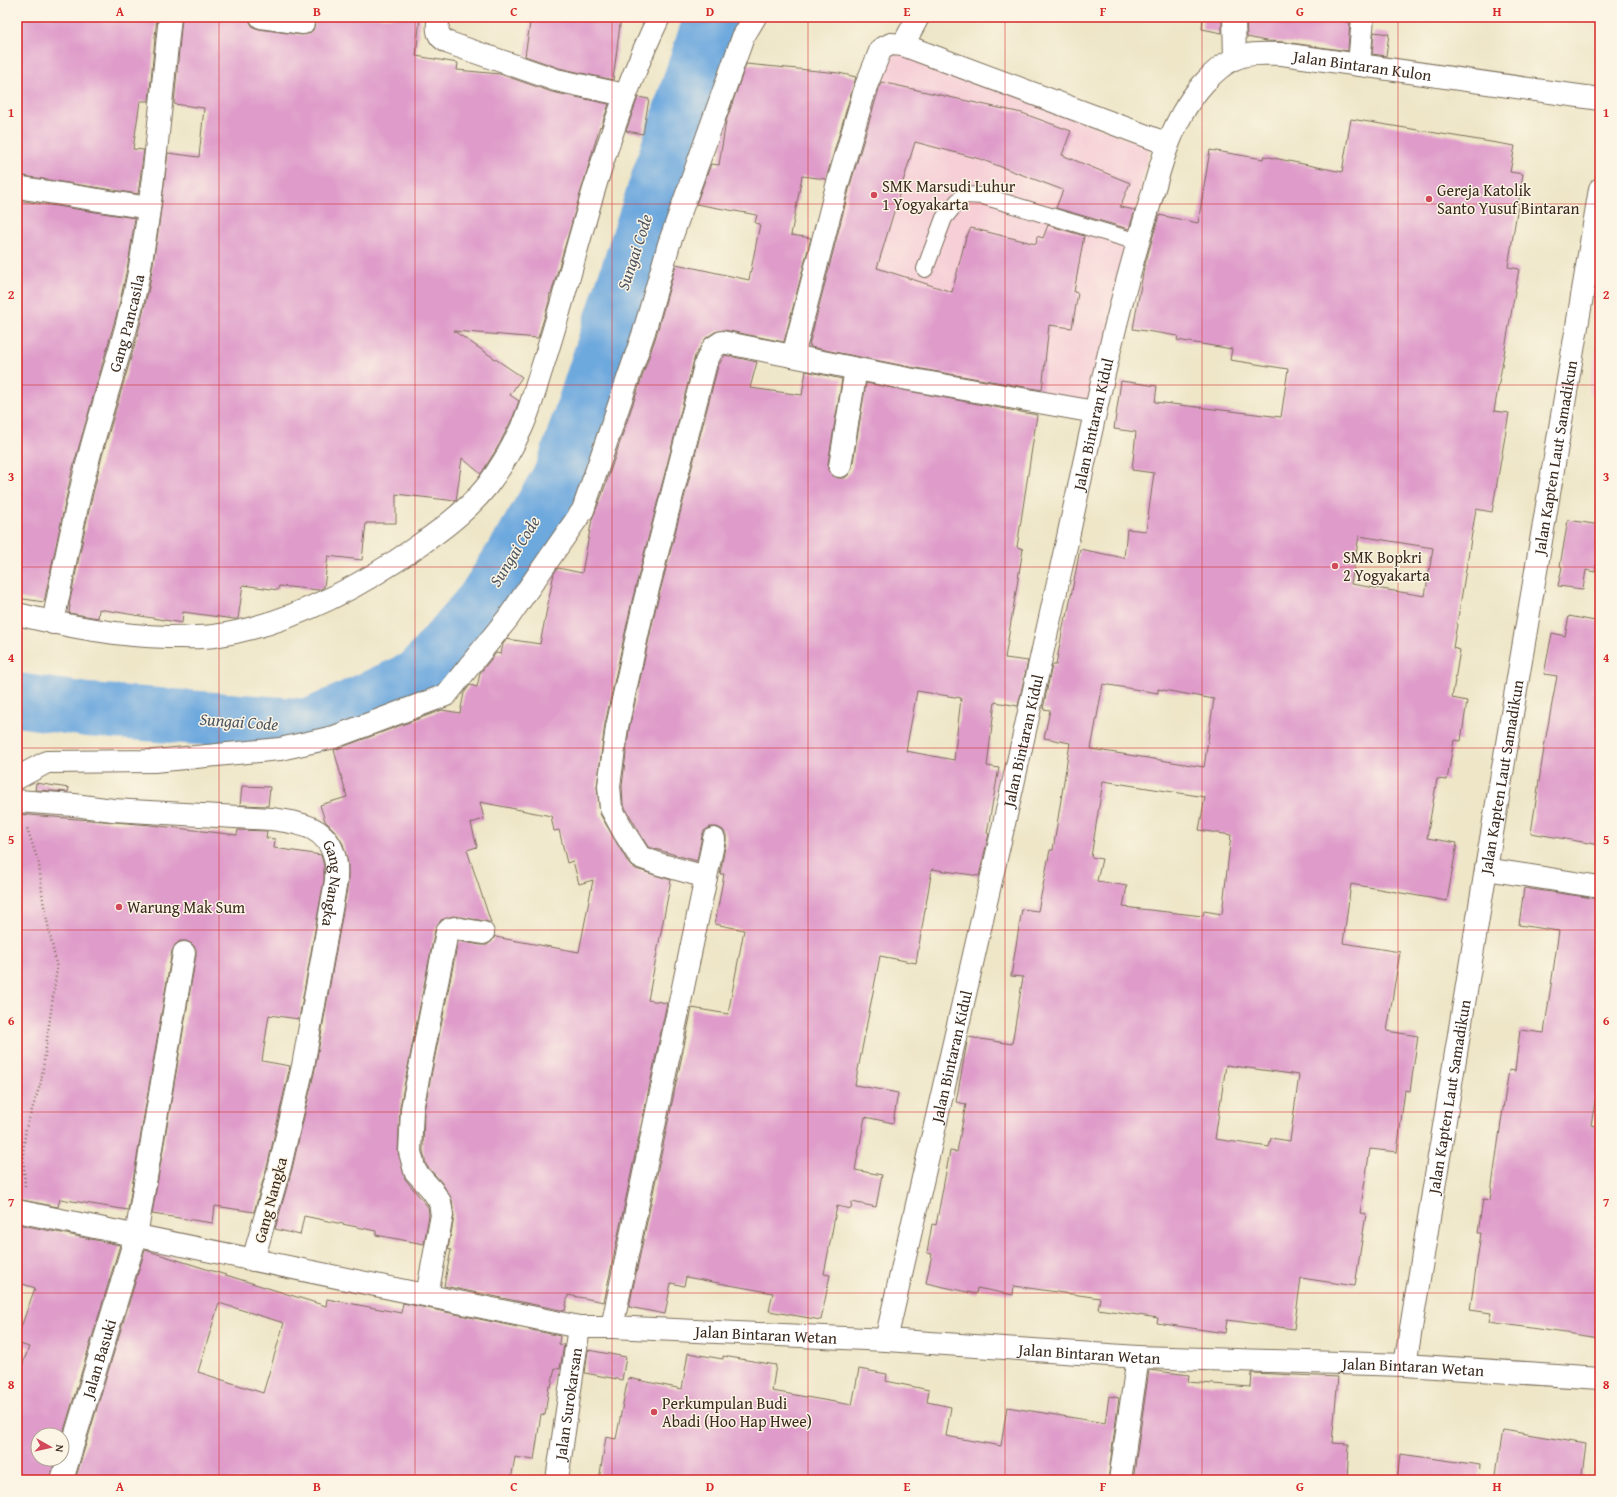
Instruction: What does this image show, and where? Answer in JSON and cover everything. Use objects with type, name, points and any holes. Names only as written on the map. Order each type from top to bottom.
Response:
[{"type":"street","name":"Gang Pancasila","points":[[53,623],[89,454],[127,323],[141,262],[153,182],[170,17]]},
{"type":"street","points":[[261,17],[304,23]]},
{"type":"street","points":[[439,17],[438,33],[440,38],[449,43],[556,80],[625,95]]},
{"type":"street","points":[[17,614],[99,632],[138,636],[212,636],[268,624],[302,612],[358,585],[400,559],[463,512],[488,485],[511,448],[525,421],[560,308],[597,176],[625,95],[659,17]]},
{"type":"street","points":[[17,778],[47,762],[154,762],[280,749],[334,737],[446,695],[508,618],[583,510],[644,332],[669,244],[743,37],[755,17]]},
{"type":"street","points":[[903,45],[918,17]]},
{"type":"street","points":[[1234,17],[1235,58]]},
{"type":"street","points":[[1359,65],[1363,17]]},
{"type":"street","points":[[793,356],[837,186],[866,86],[881,49],[891,44],[903,45],[1168,144]]},
{"type":"street","name":"Jalan Bintaran Kulon","points":[[1168,144],[1184,110],[1195,93],[1209,78],[1235,58],[1256,53],[1359,65],[1600,99]]},
{"type":"street","name":"Jalan Bintaran Kidul","points":[[886,1340],[1006,818],[1107,361],[1138,242],[1168,144]]},
{"type":"street","points":[[17,187],[149,208]]},
{"type":"street","name":"Jalan Kapten Laut Samadikun","points":[[1405,1364],[1486,869],[1600,190]]},
{"type":"street","points":[[706,877],[640,857],[610,808],[609,786],[617,727],[644,604],[706,362],[713,348],[722,342],[856,369],[1096,412]]},
{"type":"street","points":[[840,466],[856,369]]},
{"type":"street","name":"Gang Nangka","points":[[18,801],[74,805],[113,810],[272,819],[295,822],[316,829],[331,845],[335,860],[336,881],[303,1066],[280,1166],[253,1260]]},
{"type":"street","points":[[612,1327],[714,839]]},
{"type":"street","points":[[1486,869],[1600,886]]},
{"type":"street","points":[[428,1295],[442,1215],[440,1202],[432,1190],[415,1171],[410,1152],[412,1109],[447,932],[450,929],[456,928],[483,934]]},
{"type":"street","name":"Jalan Basuki","points":[[62,1480],[136,1236],[184,953]]},
{"type":"street","name":"Jalan Bintaran Wetan","points":[[20,1212],[579,1326],[886,1340],[1138,1357],[1405,1364],[1600,1378]]},
{"type":"street","name":"Jalan Surokarsan","points":[[557,1480],[579,1326]]},
{"type":"street","points":[[1120,1480],[1138,1357]]},
{"type":"lane","points":[[925,269],[944,218],[965,195],[983,196],[1138,242]]},
{"type":"path","points":[[18,801],[39,864],[43,901],[57,968],[41,1082],[26,1128],[24,1146],[25,1184],[20,1212]]},
{"type":"shaded area","points":[[898,51],[1150,147],[1093,409],[798,353],[886,52]]},
{"type":"shaded area","points":[[1600,327],[1600,395],[1588,394]]},
{"type":"building","points":[[17,17],[157,17],[149,101],[140,101],[133,149],[144,150],[138,194],[17,175]]},
{"type":"building","points":[[182,17],[249,17],[253,27],[302,35],[308,34],[313,30],[315,24],[314,17],[420,17],[416,56],[458,63],[457,70],[500,74],[552,92],[609,104],[601,127],[600,126],[538,338],[454,331],[522,377],[510,395],[519,401],[513,417],[499,445],[481,474],[462,458],[456,501],[396,494],[396,523],[366,523],[362,560],[328,556],[324,587],[319,590],[279,586],[278,590],[243,585],[238,619],[183,612],[182,623],[99,609],[98,618],[69,613],[69,605],[87,519],[102,456],[137,337],[149,288],[168,153],[199,157],[204,108],[174,104]]},
{"type":"building","points":[[531,17],[621,17],[613,80],[559,68],[525,56]]},
{"type":"building","points":[[1203,17],[1222,17],[1222,33],[1202,29]]},
{"type":"building","points":[[1246,17],[1346,17],[1345,22],[1350,22],[1348,51],[1266,41],[1247,37]]},
{"type":"building","points":[[1374,32],[1389,34],[1386,56],[1372,54]]},
{"type":"building","points":[[746,64],[839,73],[856,77],[826,179],[802,176],[791,235],[811,238],[784,342],[724,330],[715,332],[706,338],[695,356],[632,601],[605,724],[597,787],[600,814],[629,864],[636,869],[671,880],[648,1000],[667,1003],[604,1302],[568,1295],[565,1311],[444,1286],[451,1250],[448,1249],[454,1217],[452,1200],[442,1183],[426,1165],[423,1151],[424,1111],[458,941],[487,945],[495,936],[579,952],[593,880],[579,884],[573,861],[567,863],[559,830],[554,831],[551,816],[480,802],[484,819],[471,823],[477,847],[467,850],[491,923],[453,916],[441,920],[435,930],[400,1107],[398,1151],[405,1179],[428,1207],[429,1215],[424,1244],[376,1235],[376,1231],[304,1216],[300,1235],[275,1229],[292,1169],[315,1069],[348,883],[348,863],[343,844],[335,831],[325,821],[320,805],[347,797],[334,750],[442,710],[460,713],[464,693],[470,685],[477,687],[480,673],[496,653],[501,654],[503,644],[507,639],[540,644],[554,573],[558,568],[582,573],[592,519],[602,495],[656,336],[676,264],[749,280],[760,224],[755,223],[757,215],[696,204],[711,164],[719,165],[726,121]]},
{"type":"building","points":[[881,82],[1022,113],[1071,131],[1062,155],[1130,183],[1120,207],[1135,210],[1129,229],[1056,208],[1063,190],[980,159],[915,142],[877,268],[952,292],[966,237],[971,228],[1036,244],[1037,236],[1043,238],[1048,225],[1084,236],[1074,292],[1078,293],[1072,328],[1049,325],[1042,390],[910,367],[810,347],[811,345],[809,345],[851,182]]},
{"type":"building","points":[[638,97],[649,99],[643,134],[626,131]]},
{"type":"building","points":[[1351,119],[1515,146],[1510,172],[1523,174],[1508,267],[1519,269],[1494,411],[1509,413],[1492,512],[1476,509],[1453,648],[1460,650],[1452,698],[1467,701],[1461,741],[1454,740],[1447,780],[1437,779],[1427,838],[1457,843],[1447,901],[1351,884],[1343,943],[1400,952],[1387,1031],[1418,1036],[1410,1091],[1405,1090],[1397,1152],[1370,1149],[1360,1213],[1366,1214],[1355,1286],[1301,1278],[1294,1329],[1227,1320],[1225,1333],[1157,1323],[1158,1318],[1098,1309],[1100,1298],[1014,1286],[1013,1295],[977,1288],[976,1294],[926,1283],[932,1254],[927,1253],[932,1224],[936,1225],[950,1151],[957,1152],[966,1104],[956,1102],[968,1037],[1012,1044],[1023,977],[1011,976],[1022,909],[1038,911],[1050,850],[1053,850],[1070,743],[1044,738],[1050,710],[1043,709],[1052,665],[1056,665],[1080,549],[1124,558],[1127,529],[1146,531],[1154,473],[1132,470],[1136,432],[1114,429],[1121,381],[1157,386],[1155,402],[1281,417],[1288,369],[1230,360],[1232,349],[1177,340],[1178,336],[1133,329],[1144,268],[1159,215],[1198,223],[1210,150],[1263,159],[1264,156],[1342,172]],"holes":[[[1359,536],[1433,548],[1425,596],[1351,584]],[[1103,684],[1158,693],[1158,689],[1214,699],[1204,767],[1091,749]],[[1103,781],[1205,797],[1199,830],[1231,835],[1222,914],[1204,911],[1203,916],[1123,907],[1127,886],[1097,881],[1102,859],[1091,857]],[[1226,1065],[1299,1075],[1290,1141],[1271,1138],[1269,1147],[1215,1139]]]},
{"type":"building","points":[[17,200],[135,218],[129,259],[119,306],[72,471],[44,602],[17,598]]},
{"type":"building","points":[[725,355],[757,362],[750,388],[802,395],[806,371],[842,379],[828,464],[828,470],[832,475],[838,478],[845,478],[852,468],[866,383],[1037,415],[1017,547],[1023,549],[1005,658],[1028,661],[1018,706],[995,702],[987,766],[999,768],[987,833],[989,834],[979,876],[932,869],[916,963],[880,956],[855,1085],[898,1093],[893,1123],[865,1117],[855,1170],[882,1175],[876,1207],[852,1202],[851,1209],[837,1206],[824,1274],[830,1275],[821,1320],[769,1311],[773,1293],[686,1277],[684,1286],[671,1283],[665,1314],[629,1307],[692,1008],[728,1014],[744,930],[715,924],[724,874],[720,874],[726,842],[726,835],[723,830],[717,827],[710,827],[704,831],[697,861],[648,847],[623,804],[622,786],[629,729],[656,607],[718,366]],"holes":[[[917,691],[961,698],[954,760],[906,751]]]},
{"type":"building","points":[[1568,520],[1600,525],[1600,544],[1595,572],[1586,570],[1583,589],[1558,586]]},
{"type":"building","points":[[1569,616],[1600,622],[1600,845],[1531,833],[1557,676],[1544,674],[1552,633],[1565,636]]},
{"type":"building","points":[[36,783],[69,788],[68,792],[35,790]]},
{"type":"building","points":[[242,786],[270,787],[268,806],[240,805]]},
{"type":"building","points":[[17,814],[151,825],[237,835],[238,830],[267,831],[266,838],[275,839],[274,848],[321,855],[324,866],[324,880],[299,1019],[269,1015],[262,1061],[290,1066],[268,1163],[254,1212],[215,1206],[213,1223],[152,1214],[196,955],[196,949],[192,944],[186,941],[180,941],[175,945],[172,951],[128,1210],[60,1199],[58,1207],[17,1199]]},
{"type":"building","points":[[1524,888],[1600,899],[1600,1072],[1591,1125],[1600,1127],[1600,1338],[1489,1322],[1491,1313],[1470,1310],[1481,1233],[1478,1233],[1483,1199],[1490,1200],[1509,1070],[1515,1071],[1520,1030],[1544,1033],[1559,931],[1519,925]]},
{"type":"building","points":[[17,1224],[120,1245],[65,1427],[30,1427],[30,1467],[53,1467],[50,1480],[17,1480],[17,1379],[29,1347],[17,1343],[17,1338],[35,1288],[17,1282]]},
{"type":"building","points":[[145,1250],[326,1306],[327,1299],[401,1313],[403,1303],[560,1336],[559,1344],[564,1345],[560,1369],[555,1368],[551,1387],[549,1386],[545,1415],[541,1414],[534,1460],[515,1457],[511,1480],[203,1480],[178,1476],[176,1480],[75,1480]],"holes":[[[219,1303],[284,1323],[263,1393],[198,1372]]]},
{"type":"building","points":[[588,1350],[626,1357],[622,1380],[585,1373]]},
{"type":"building","points":[[688,1353],[723,1359],[723,1356],[776,1365],[772,1391],[852,1405],[859,1369],[887,1374],[886,1381],[929,1390],[927,1402],[951,1407],[946,1436],[1001,1446],[1007,1407],[1105,1423],[1109,1396],[1119,1398],[1108,1480],[599,1480],[606,1437],[616,1439],[628,1378],[682,1389]]},
{"type":"building","points":[[1149,1370],[1189,1375],[1188,1382],[1251,1387],[1252,1373],[1338,1377],[1332,1443],[1349,1444],[1347,1480],[1133,1480]]},
{"type":"building","points":[[1503,1430],[1586,1444],[1581,1480],[1495,1480]]},
{"type":"building","points":[[1400,1454],[1480,1465],[1479,1480],[1397,1480]]},
{"type":"waterway","name":"Sungai Code","points":[[17,700],[88,710],[310,726],[420,675],[483,601],[520,544],[562,472],[711,17]]},
{"type":"place","name":"SMK Marsudi Luhur 1 Yogyakarta","points":[[874,195]]},
{"type":"place","name":"Gereja Katolik Santo Yusuf Bintaran","points":[[1429,199]]},
{"type":"place","name":"SMK Bopkri 2 Yogyakarta","points":[[1335,566]]},
{"type":"place","name":"Warung Mak Sum","points":[[119,907]]},
{"type":"place","name":"Perkumpulan Budi Abadi (Hoo Hap Hwee)","points":[[654,1412]]}]
